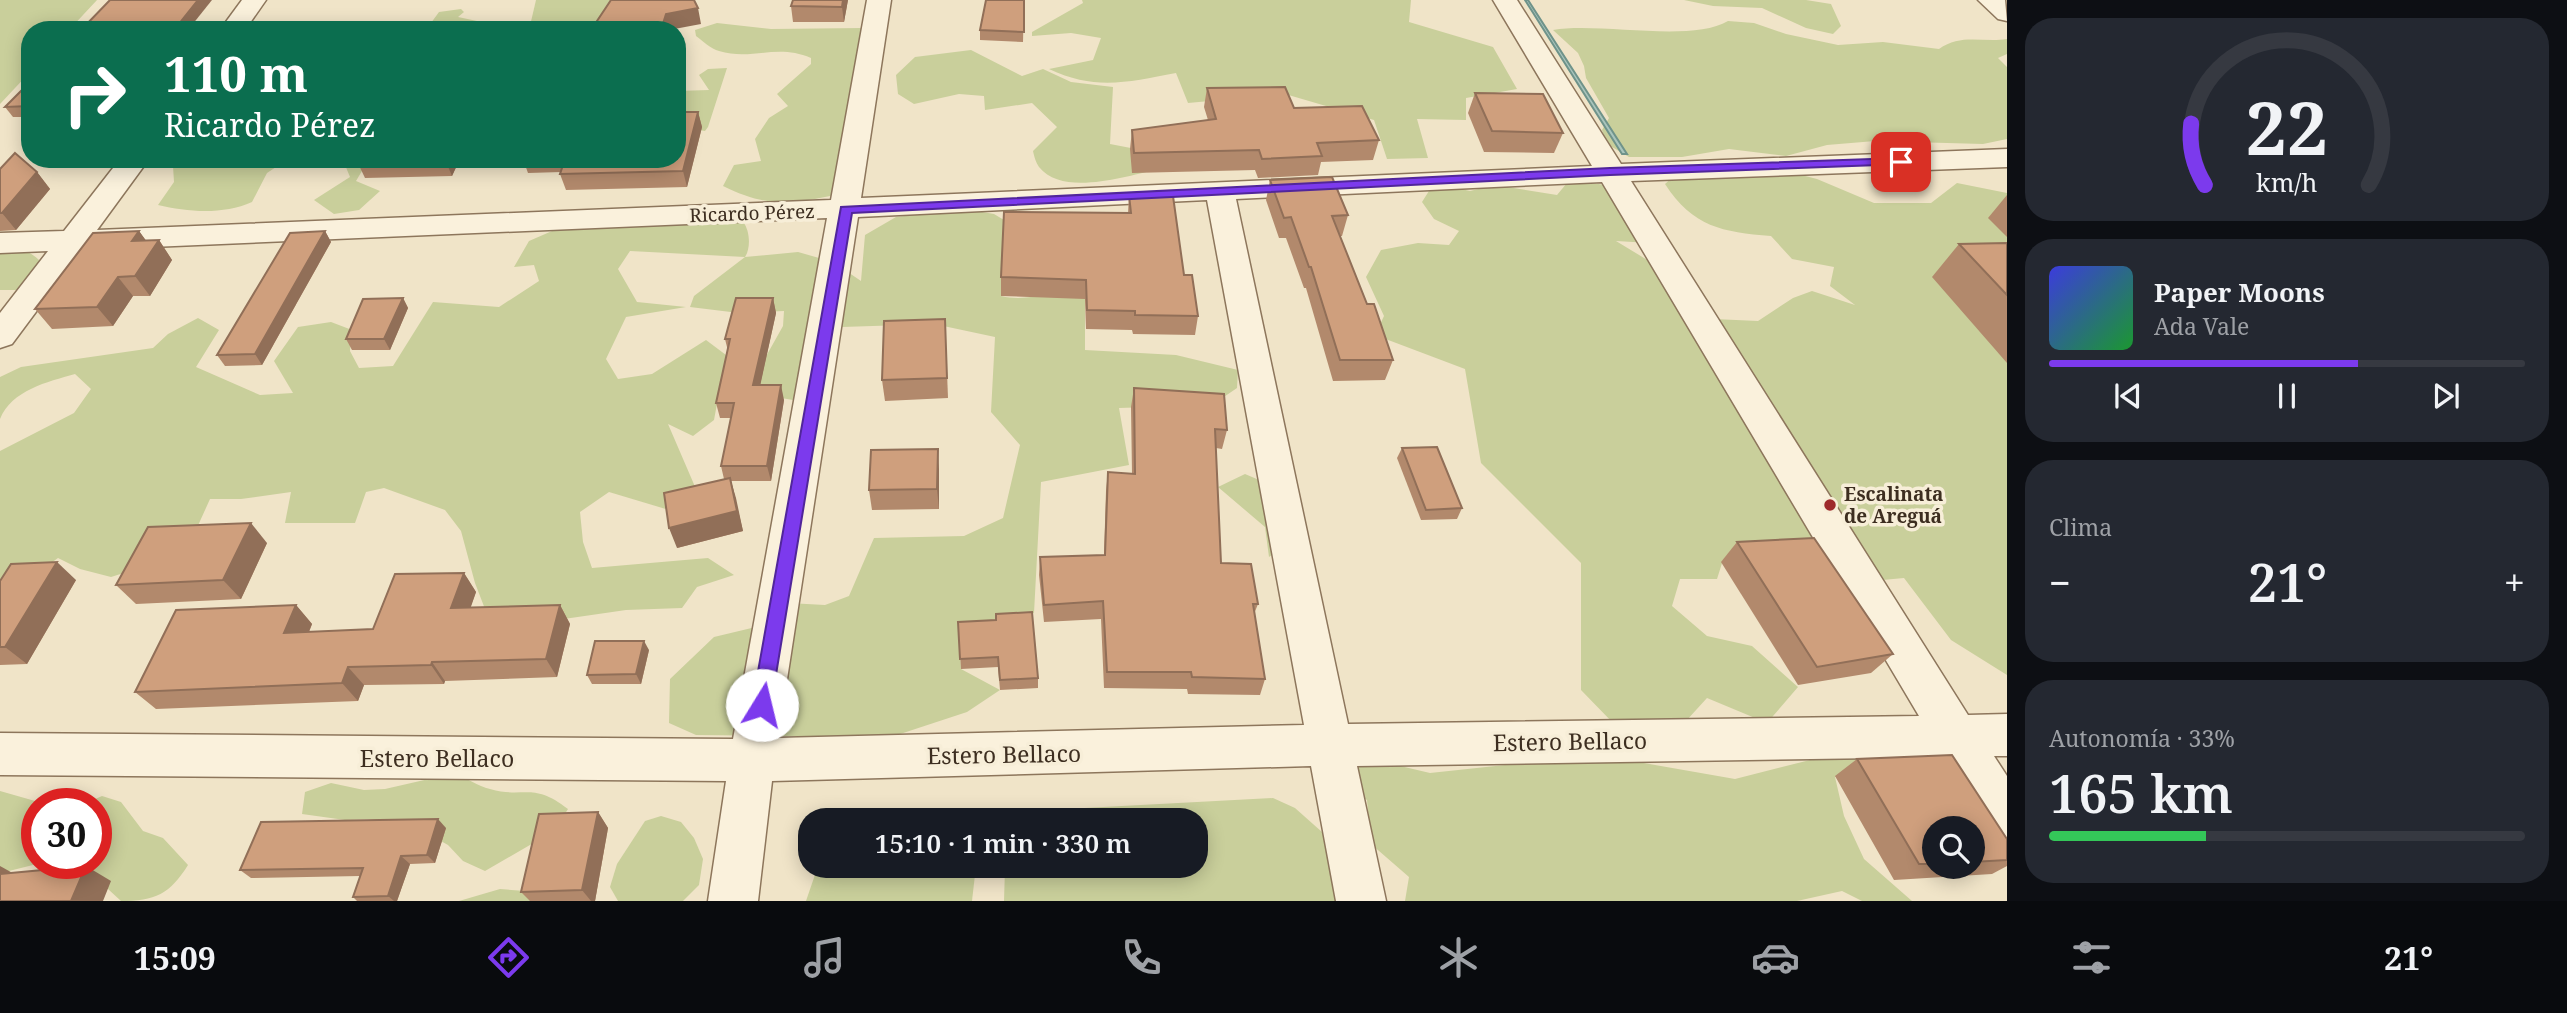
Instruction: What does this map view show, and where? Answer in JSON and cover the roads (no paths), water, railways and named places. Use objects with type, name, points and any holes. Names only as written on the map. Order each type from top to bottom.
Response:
[{"type":"street","points":[[239,21],[254,0]]},
{"type":"street","points":[[733,901],[752,760],[879,0]]},
{"type":"street","points":[[1505,0],[2007,818]]},
{"type":"street","points":[[1990,0],[2007,14]]},
{"type":"street","name":"Ricardo Pérez","points":[[0,243],[846,209],[1610,172],[2007,158]]},
{"type":"street","points":[[0,336],[128,168]]},
{"type":"street","points":[[1220,192],[1361,901]]},
{"type":"street","name":"Estero Bellaco","points":[[0,754],[752,760],[1330,745],[2007,735]]},
{"type":"water","points":[[1525,0],[1528,0],[1627,154],[1622,154]]},
{"type":"place","name":"Escalinata de Areguá","points":[[1830,505]]}]
